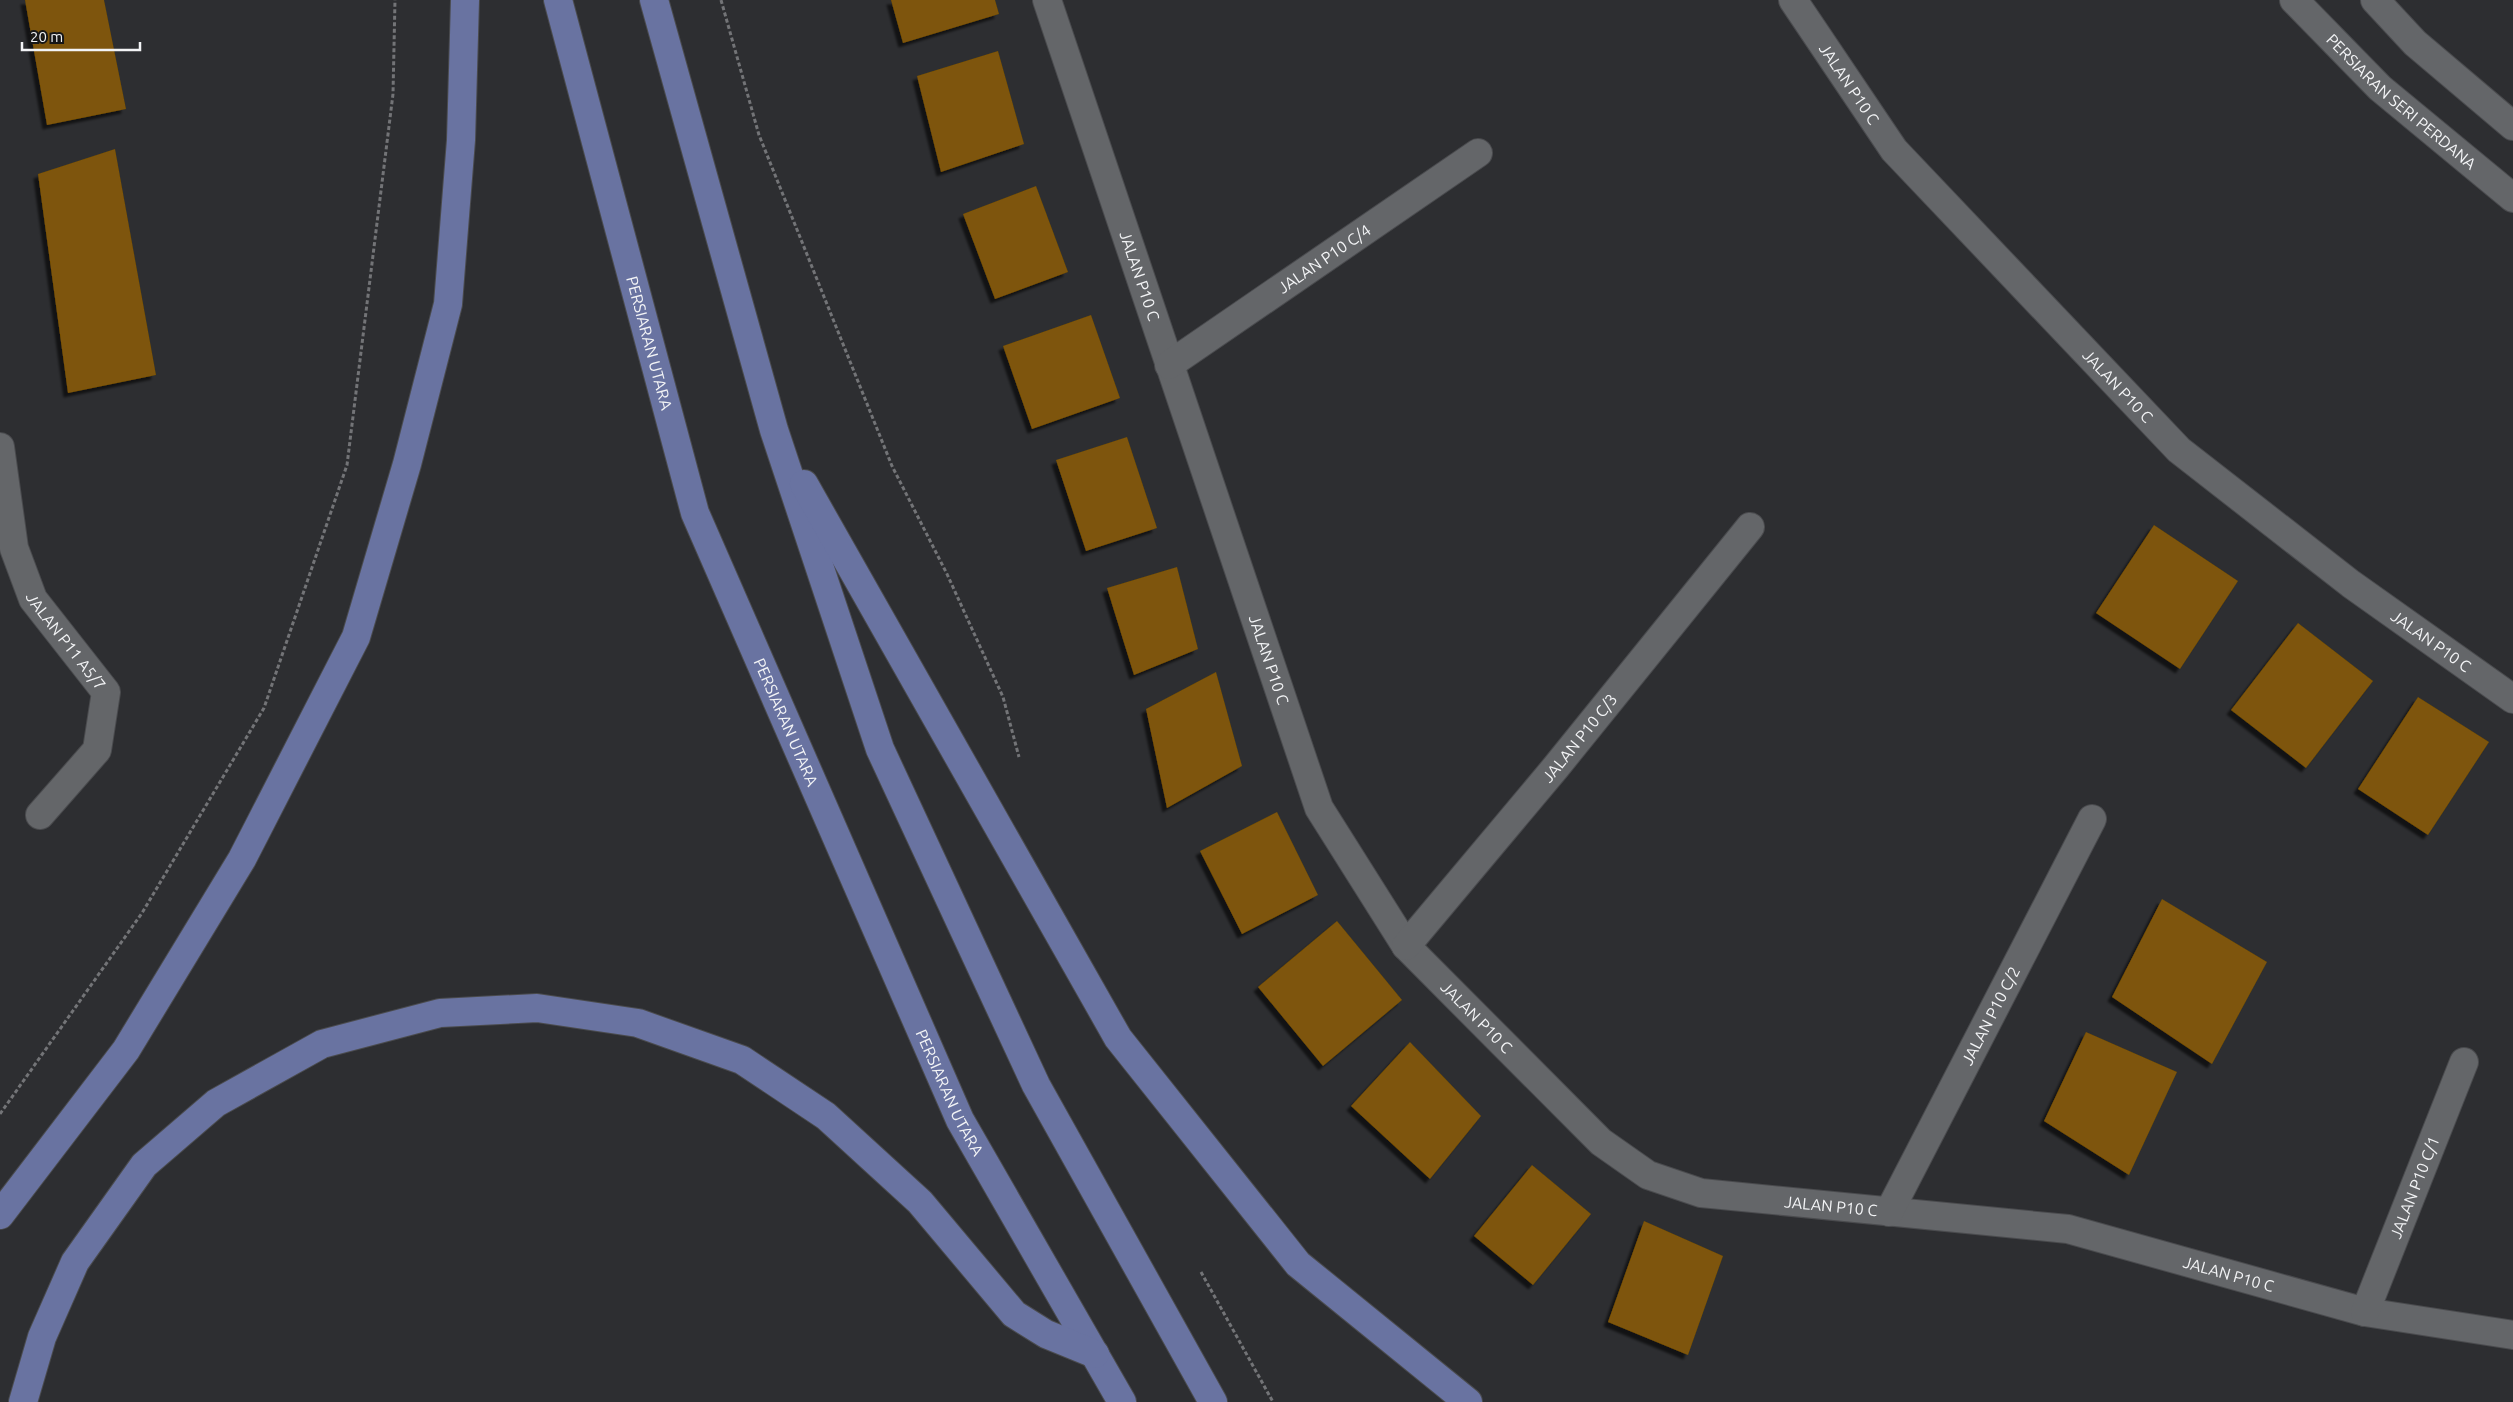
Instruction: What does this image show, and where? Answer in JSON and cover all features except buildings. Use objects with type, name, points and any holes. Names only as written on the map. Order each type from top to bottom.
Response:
[{"type":"main road","points":[[0,1215],[126,1050],[242,859],[356,636],[407,464],[448,304],[461,140],[465,0]]},
{"type":"main road","name":"PERSIARAN UTARA","points":[[558,0],[695,513],[960,1120],[1122,1402]]},
{"type":"main road","points":[[654,0],[774,430],[880,749],[1036,1085],[1213,1402]]},
{"type":"main road","points":[[774,430],[1118,1038],[1298,1264],[1468,1402]]},
{"type":"main road","points":[[23,1402],[42,1337],[75,1262],[144,1165],[216,1103],[322,1044],[440,1014],[537,1008],[638,1023],[742,1060],[826,1116],[920,1202],[1014,1314],[1046,1334],[1095,1354]]},
{"type":"street","name":"JALAN P10 C","points":[[1047,0],[1319,808],[1406,946],[1600,1142],[1648,1175],[1701,1194],[2068,1229],[2365,1312],[2513,1335]]},
{"type":"street","name":"JALAN P10 C","points":[[1793,0],[1894,150],[2179,450],[2351,584],[2513,699]]},
{"type":"street","name":"PERSIARAN SERI PERDANA","points":[[2294,0],[2380,88],[2513,198]]},
{"type":"street","points":[[2375,0],[2415,43],[2513,126]]},
{"type":"street","name":"JALAN P10 C/4","points":[[1169,365],[1478,153]]},
{"type":"street","name":"JALAN P11 A5/7","points":[[0,447],[14,548],[33,599],[106,692],[97,750],[40,814]]},
{"type":"street","name":"JALAN P10 C/3","points":[[1406,946],[1556,767],[1750,527]]},
{"type":"street","name":"JALAN P10 C/2","points":[[1889,1212],[2092,820]]},
{"type":"street","name":"JALAN P10 C/1","points":[[2365,1312],[2464,1062]]},
{"type":"path","points":[[0,1114],[142,912],[264,708],[347,466],[393,94],[395,0]]},
{"type":"path","points":[[721,0],[759,135],[892,466],[947,574],[1004,697],[1019,757]]},
{"type":"path","points":[[1201,1272],[1273,1402]]}]
